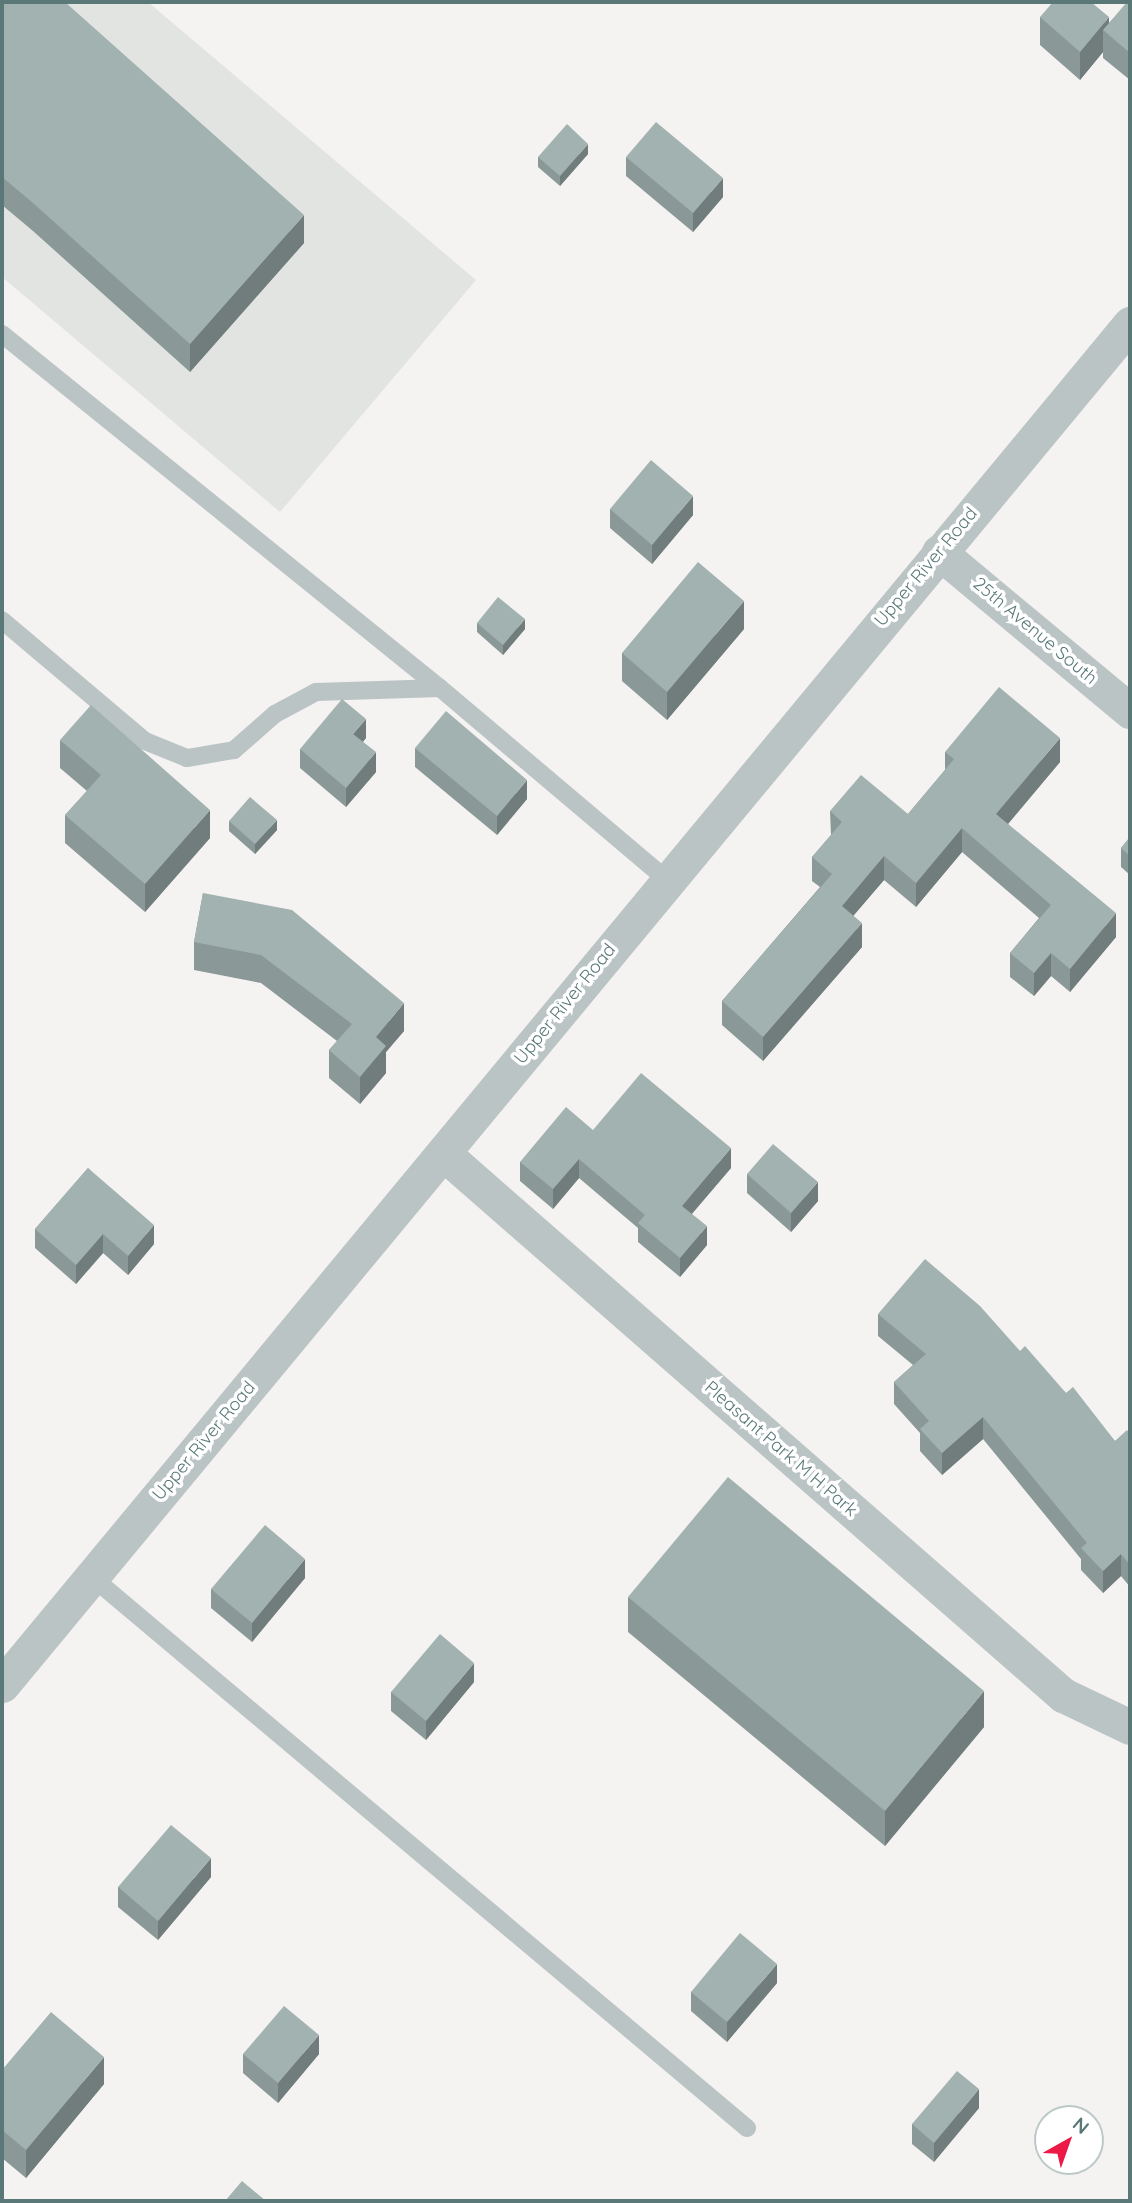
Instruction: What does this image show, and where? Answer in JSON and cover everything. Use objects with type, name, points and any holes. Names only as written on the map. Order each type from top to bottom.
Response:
[{"type":"street","name":"Upper River Road","points":[[2,1685],[666,880],[1130,324]]},
{"type":"street","name":"25th Avenue South","points":[[939,552],[1130,711]]},
{"type":"street","name":"Pleasant Park M H Park","points":[[443,1153],[1063,1695],[1130,1727]]},
{"type":"lane","points":[[2,334],[440,688],[666,880]]},
{"type":"lane","points":[[2,620],[145,741],[187,758],[234,750],[275,714],[316,692],[440,688]]},
{"type":"lane","points":[[92,1577],[747,2129]]},
{"type":"shaded area","points":[[2,2],[148,2],[476,280],[280,512],[2,277]]},
{"type":"building","points":[[2,2],[65,2],[304,215],[190,344],[2,177]]},
{"type":"building","points":[[1053,2],[1091,2],[1109,17],[1080,52],[1040,17]]},
{"type":"building","points":[[1127,2],[1130,2],[1130,53],[1103,30]]},
{"type":"building","points":[[656,122],[723,178],[693,213],[626,157]]},
{"type":"building","points":[[567,124],[588,144],[560,176],[538,157]]},
{"type":"building","points":[[651,460],[693,496],[652,545],[610,509]]},
{"type":"building","points":[[698,562],[744,601],[667,692],[622,653]]},
{"type":"building","points":[[498,597],[525,619],[503,645],[477,623]]},
{"type":"building","points":[[999,687],[1060,738],[996,814],[1116,913],[1070,969],[1051,953],[1034,973],[1010,953],[1051,905],[962,828],[916,883],[884,856],[842,906],[862,923],[763,1037],[722,1001],[832,874],[812,857],[842,822],[830,811],[861,775],[908,814],[954,759],[945,752]]},
{"type":"building","points":[[342,699],[366,719],[353,734],[376,752],[346,788],[300,749]]},
{"type":"building","points":[[91,705],[210,810],[145,884],[65,815],[101,775],[60,740]]},
{"type":"building","points":[[446,711],[527,780],[497,816],[415,748]]},
{"type":"building","points":[[250,797],[277,820],[255,844],[229,821]]},
{"type":"building","points":[[1130,837],[1130,856],[1121,848]]},
{"type":"building","points":[[203,893],[292,910],[404,1003],[376,1037],[386,1046],[360,1077],[329,1050],[352,1024],[261,955],[194,942]]},
{"type":"building","points":[[641,1073],[731,1148],[682,1206],[707,1226],[680,1258],[638,1223],[645,1215],[579,1159],[553,1189],[520,1162],[566,1107],[593,1130]]},
{"type":"building","points":[[773,1144],[818,1182],[791,1213],[747,1174]]},
{"type":"building","points":[[88,1168],[154,1225],[128,1256],[103,1234],[76,1265],[35,1229]]},
{"type":"building","points":[[925,1259],[980,1306],[1020,1351],[1025,1346],[1066,1393],[1073,1387],[1115,1441],[1127,1430],[1130,1434],[1130,1565],[1121,1554],[1103,1571],[1081,1548],[1087,1543],[983,1417],[942,1453],[920,1429],[929,1421],[894,1382],[926,1354],[878,1314]]},
{"type":"building","points":[[728,1477],[984,1691],[885,1811],[628,1597]]},
{"type":"building","points":[[265,1525],[305,1559],[252,1623],[211,1589]]},
{"type":"building","points":[[440,1634],[474,1663],[426,1721],[391,1692]]},
{"type":"building","points":[[171,1825],[211,1858],[158,1921],[118,1887]]},
{"type":"building","points":[[740,1933],[777,1964],[727,2022],[691,1992]]},
{"type":"building","points":[[284,2006],[319,2035],[278,2083],[243,2054]]},
{"type":"building","points":[[51,2012],[104,2057],[26,2150],[2,2130],[2,2070]]},
{"type":"building","points":[[957,2071],[979,2089],[934,2143],[912,2124]]},
{"type":"building","points":[[242,2181],[266,2201],[225,2201]]}]
